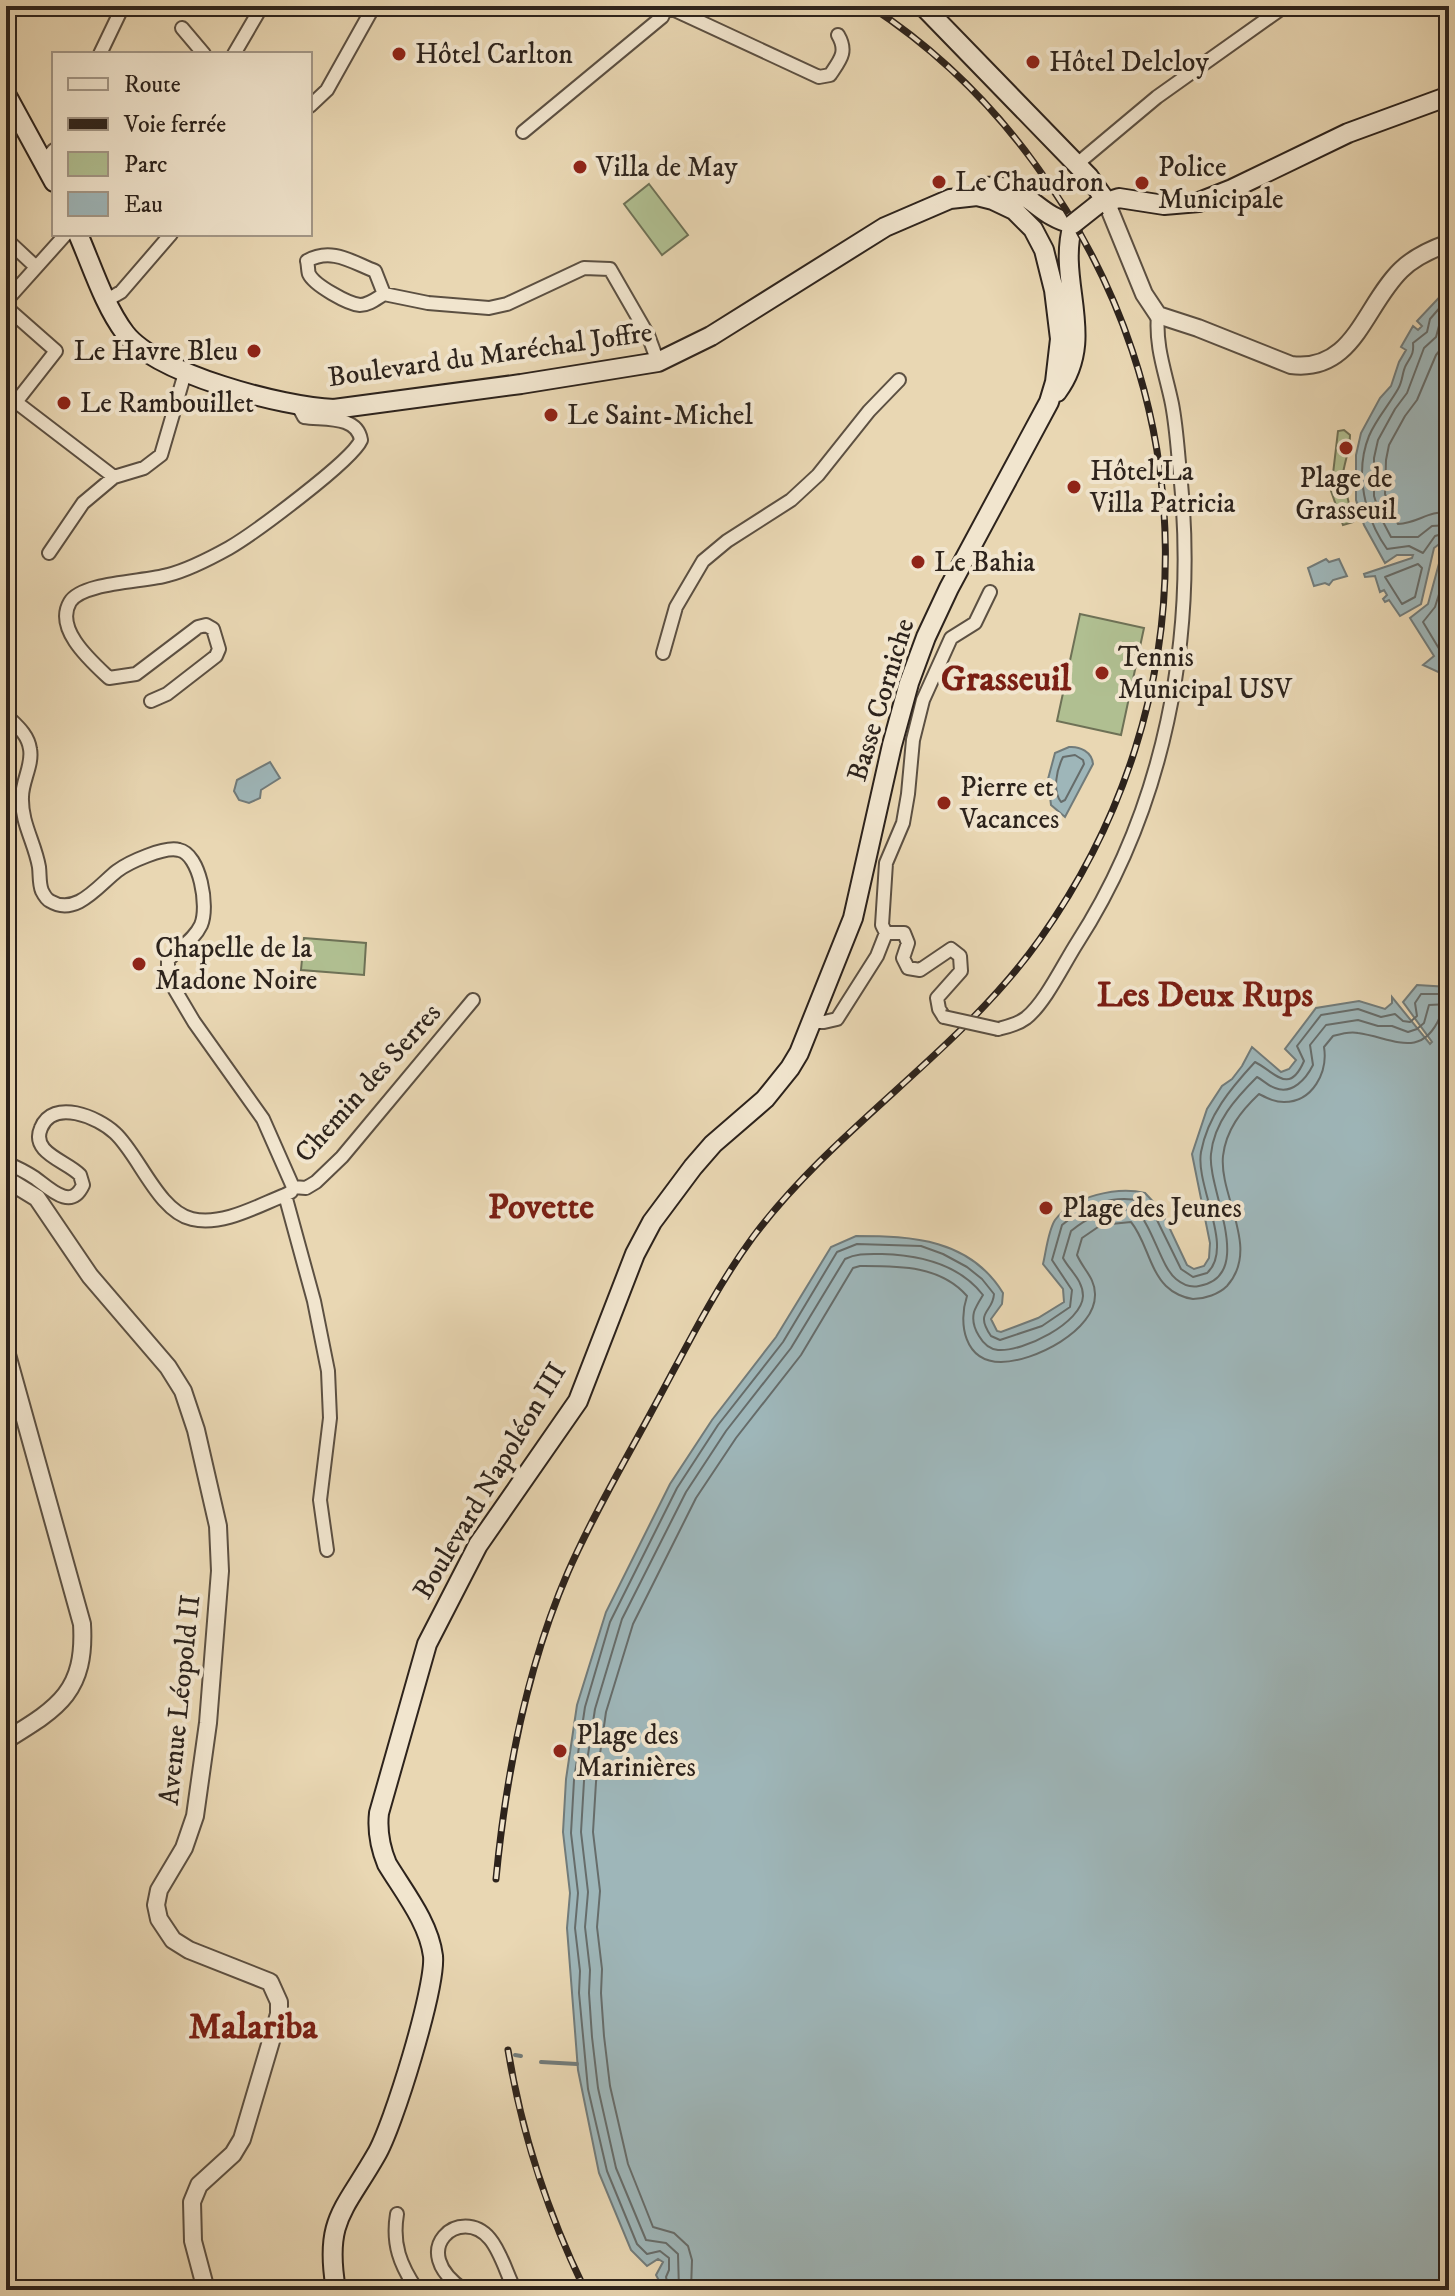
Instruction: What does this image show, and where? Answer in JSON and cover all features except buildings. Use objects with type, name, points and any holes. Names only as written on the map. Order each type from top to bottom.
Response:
[{"type":"main road","points":[[923,6],[1089,177],[1101,203]]},
{"type":"main road","points":[[6,94],[49,156]]},
{"type":"main road","points":[[1049,402],[1060,389],[1074,362],[1076,327],[1068,227],[1101,203],[1119,198],[1164,205],[1199,202],[1348,133],[1449,96]]},
{"type":"main road","name":"Boulevard du Maréchal Joffre","points":[[79,236],[117,323],[138,348],[185,373],[298,406],[334,409],[658,362],[711,336],[885,227],[950,199],[977,196],[986,187],[1011,189],[1068,227]]},
{"type":"main road","name":"Basse Corniche","points":[[765,1099],[790,1068],[813,1022],[853,918],[892,745],[926,637],[1049,402],[1057,373],[1060,339],[1048,266],[1033,229],[1014,210],[977,196]]},
{"type":"main road","points":[[1060,339],[1070,336],[1076,327]]},
{"type":"main road","name":"Boulevard Napoléon III","points":[[336,2290],[331,2256],[332,2233],[337,2219],[378,2152],[400,2091],[433,1970],[428,1937],[381,1851],[378,1826],[379,1813],[427,1644],[478,1545],[578,1401],[635,1254],[652,1222],[713,1144],[765,1099]]},
{"type":"street","points":[[101,52],[123,6]]},
{"type":"street","points":[[235,52],[262,6]]},
{"type":"street","points":[[312,104],[327,90],[374,6]]},
{"type":"street","points":[[1077,164],[1157,97],[1285,6]]},
{"type":"street","points":[[523,132],[662,17],[666,7],[819,77],[830,75],[843,55],[844,45],[838,35]]},
{"type":"street","points":[[182,28],[202,52]]},
{"type":"street","points":[[1101,203],[1144,294],[1158,315],[1291,365],[1306,367],[1332,359],[1346,348],[1402,269],[1430,250],[1449,243]]},
{"type":"street","points":[[6,301],[64,236]]},
{"type":"street","points":[[107,300],[121,292],[169,236]]},
{"type":"street","points":[[6,239],[36,267]]},
{"type":"street","points":[[384,294],[375,271],[332,254],[318,255],[307,261],[309,273],[315,282],[359,305],[384,294],[428,303],[489,308],[507,304],[584,268],[610,269],[648,335],[658,362]]},
{"type":"street","points":[[6,307],[56,351],[16,402],[114,477]]},
{"type":"street","points":[[886,933],[904,933],[908,943],[903,958],[908,968],[920,970],[951,949],[960,956],[961,971],[937,998],[944,1017],[998,1029],[1025,1018],[1037,1005],[1086,929],[1139,820],[1164,736],[1182,626],[1186,539],[1173,406],[1156,337],[1158,315]]},
{"type":"street","points":[[49,553],[83,503],[114,477],[144,468],[161,455],[185,373]]},
{"type":"street","points":[[663,653],[676,607],[703,561],[800,492],[899,380]]},
{"type":"street","points":[[151,701],[167,694],[216,656],[219,649],[213,629],[206,625],[198,627],[136,674],[109,678],[79,650],[66,619],[70,602],[82,591],[169,575],[230,547],[321,481],[358,448],[361,440],[355,426],[347,422],[304,417],[298,406]]},
{"type":"street","points":[[813,1022],[837,1019],[877,956],[886,933],[882,925],[886,863],[903,823],[913,740],[923,700],[951,638],[975,623],[990,592]]},
{"type":"street","points":[[6,715],[26,736],[30,746],[31,754],[21,795],[24,824],[39,866],[41,890],[50,902],[72,905],[89,896],[119,869],[161,851],[181,850],[190,854],[196,863],[204,902],[203,922],[191,940],[168,960],[168,978],[194,1022],[263,1119],[289,1191],[328,1371],[330,1418],[320,1500],[327,1550]]},
{"type":"street","name":"Chemin des Serres","points":[[6,1163],[29,1173],[59,1196],[66,1198],[77,1194],[83,1185],[80,1175],[45,1151],[39,1139],[39,1132],[46,1120],[67,1111],[91,1119],[117,1135],[164,1199],[185,1217],[221,1220],[316,1182],[342,1157],[473,1000]]},
{"type":"street","name":"Avenue Léopold II","points":[[6,1179],[37,1198],[90,1276],[168,1367],[183,1391],[196,1430],[218,1526],[220,1571],[216,1635],[195,1816],[184,1848],[159,1890],[156,1905],[159,1919],[173,1940],[189,1950],[270,1982],[279,2002],[279,2014],[242,2139],[233,2154],[199,2185],[192,2202],[193,2241],[206,2290]]},
{"type":"street","points":[[6,1351],[82,1624],[83,1653],[78,1673],[63,1698],[48,1714],[6,1740]]},
{"type":"street","points":[[397,2214],[396,2246],[417,2290]]},
{"type":"street","points":[[464,2290],[445,2276],[437,2249],[443,2235],[453,2229],[468,2228],[481,2231],[492,2241],[515,2290]]},
{"type":"green space","points":[[649,184],[688,235],[662,255],[624,204]]},
{"type":"green space","points":[[1344,430],[1350,435],[1342,485],[1353,522],[1343,525],[1331,491],[1338,431]]},
{"type":"green space","points":[[1080,614],[1144,628],[1121,735],[1057,721]]},
{"type":"green space","points":[[304,938],[366,943],[364,975],[301,970]]},
{"type":"water","points":[[1449,287],[1449,677],[1423,665],[1434,656],[1410,618],[1428,604],[1444,545],[1442,542],[1434,548],[1421,604],[1400,616],[1389,600],[1385,602],[1383,599],[1387,595],[1384,590],[1380,592],[1375,576],[1365,577],[1364,574],[1412,558],[1413,555],[1397,555],[1385,563],[1364,525],[1356,500],[1356,455],[1361,433],[1380,398],[1391,386],[1406,350],[1401,347],[1413,326],[1418,330],[1422,326],[1417,321]]},
{"type":"water","points":[[1326,559],[1329,562],[1339,559],[1347,576],[1333,580],[1329,585],[1314,586],[1308,568]]},
{"type":"water","points":[[1069,747],[1085,751],[1093,764],[1065,817],[1051,805],[1048,779],[1055,753]]},
{"type":"water","points":[[270,762],[280,778],[261,790],[260,798],[249,803],[239,800],[234,791],[237,780]]},
{"type":"water","points":[[1417,985],[1449,987],[1449,2281],[1443,2284],[1443,2290],[664,2290],[656,2275],[663,2262],[658,2259],[647,2266],[631,2250],[599,2173],[578,2070],[567,1928],[570,1893],[563,1832],[566,1779],[577,1705],[606,1612],[670,1484],[712,1420],[776,1337],[831,1247],[856,1236],[898,1237],[938,1244],[974,1261],[990,1275],[1003,1293],[1002,1304],[991,1319],[997,1331],[1001,1332],[1038,1318],[1064,1302],[1063,1289],[1043,1264],[1055,1220],[1084,1199],[1109,1192],[1145,1193],[1161,1210],[1187,1265],[1194,1269],[1204,1266],[1209,1258],[1210,1243],[1192,1154],[1207,1109],[1222,1086],[1242,1066],[1252,1047],[1281,1072],[1289,1069],[1296,1060],[1285,1049],[1316,1008],[1359,1001],[1385,1009],[1392,1003],[1392,997],[1430,1044],[1432,1042],[1403,1002]]},
{"type":"waterway","points":[[515,2055],[521,2056]]},
{"type":"waterway","points":[[541,2062],[577,2064]]},
{"type":"railway","points":[[496,1879],[512,1761],[540,1646],[568,1572],[610,1488],[713,1299],[753,1237],[822,1160],[973,1018],[1040,939],[1095,847],[1135,750],[1158,651],[1165,550],[1157,449],[1132,350],[1092,255],[1035,164],[999,119],[938,58],[870,6]]},
{"type":"railway","points":[[508,2050],[538,2173],[559,2232],[585,2290]]},
{"type":"place","name":"Hôtel Carlton","points":[[399,54]]},
{"type":"place","name":"Hôtel Delcloy","points":[[1033,62]]},
{"type":"place","name":"Villa de May","points":[[580,167]]},
{"type":"place","name":"Le Chaudron","points":[[939,182]]},
{"type":"place","name":"Police Municipale","points":[[1142,183]]},
{"type":"place","name":"Le Havre Bleu","points":[[254,351]]},
{"type":"place","name":"Le Rambouillet","points":[[64,403]]},
{"type":"place","name":"Le Saint-Michel","points":[[551,415]]},
{"type":"place","name":"Plage de Grasseuil","points":[[1346,448]]},
{"type":"place","name":"Hôtel La Villa Patricia","points":[[1074,487]]},
{"type":"place","name":"Le Bahia","points":[[918,562]]},
{"type":"place","name":"Tennis Municipal USV","points":[[1102,673]]},
{"type":"place","name":"Pierre et Vacances","points":[[944,803]]},
{"type":"place","name":"Chapelle de la Madone Noire","points":[[139,964]]},
{"type":"place","name":"Plage des Jeunes","points":[[1046,1208]]},
{"type":"place","name":"Plage des Marinières","points":[[560,1751]]},
{"type":"district","name":"Grasseuil","points":[[1006,679]]},
{"type":"district","name":"Les Deux Rups","points":[[1205,995]]},
{"type":"district","name":"Povette","points":[[541,1207]]},
{"type":"district","name":"Malariba","points":[[253,2027]]}]
